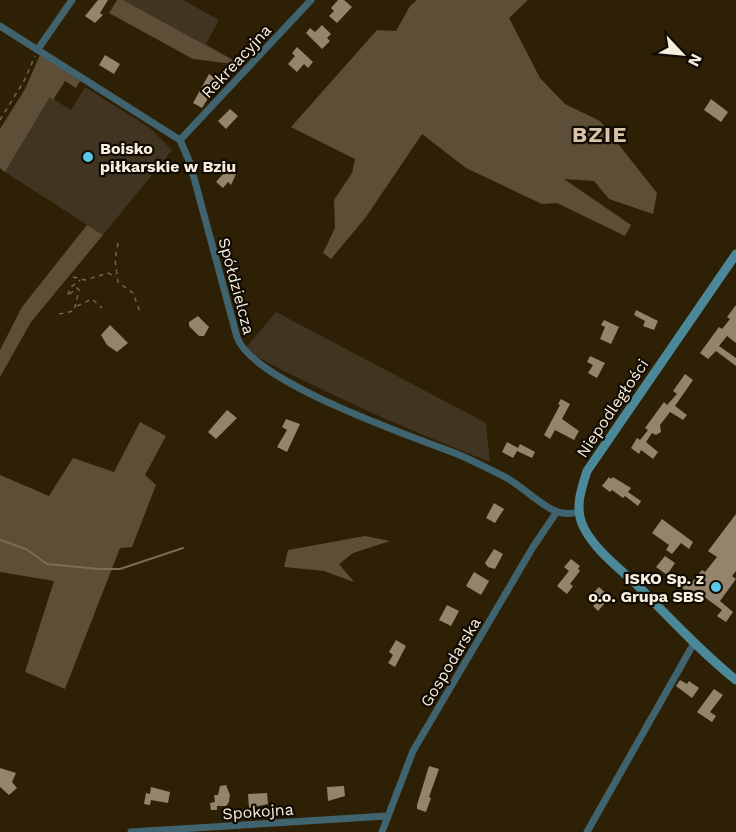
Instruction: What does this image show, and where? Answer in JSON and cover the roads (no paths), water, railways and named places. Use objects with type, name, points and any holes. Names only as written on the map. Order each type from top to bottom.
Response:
[{"type":"street","points":[[38,49],[72,0]]},
{"type":"street","name":"Rekreacyjna","points":[[180,140],[311,0]]},
{"type":"street","points":[[0,26],[174,133],[180,140]]},
{"type":"street","name":"Spółdzielcza","points":[[180,140],[190,163],[237,337],[248,355],[283,379],[321,398],[507,478],[524,487],[556,513]]},
{"type":"street","name":"Niepodległości","points":[[578,512],[580,490],[587,471],[736,254]]},
{"type":"street","points":[[556,513],[566,515],[578,512],[584,528],[602,551],[694,643],[736,680]]},
{"type":"street","name":"Gospodarska","points":[[382,832],[413,752],[533,547],[556,513]]},
{"type":"street","points":[[587,832],[694,643]]},
{"type":"street","name":"Spokojna","points":[[131,832],[387,816]]},
{"type":"waterway","points":[[0,540],[26,549],[47,564],[99,569],[120,569],[183,548]]},
{"type":"place","name":"Boisko piłkarskie w Bziu","points":[[88,157]]},
{"type":"place","name":"ISKO Sp. z o.o. Grupa SBS","points":[[716,587]]},
{"type":"district","name":"BZIE","points":[[600,134]]}]
